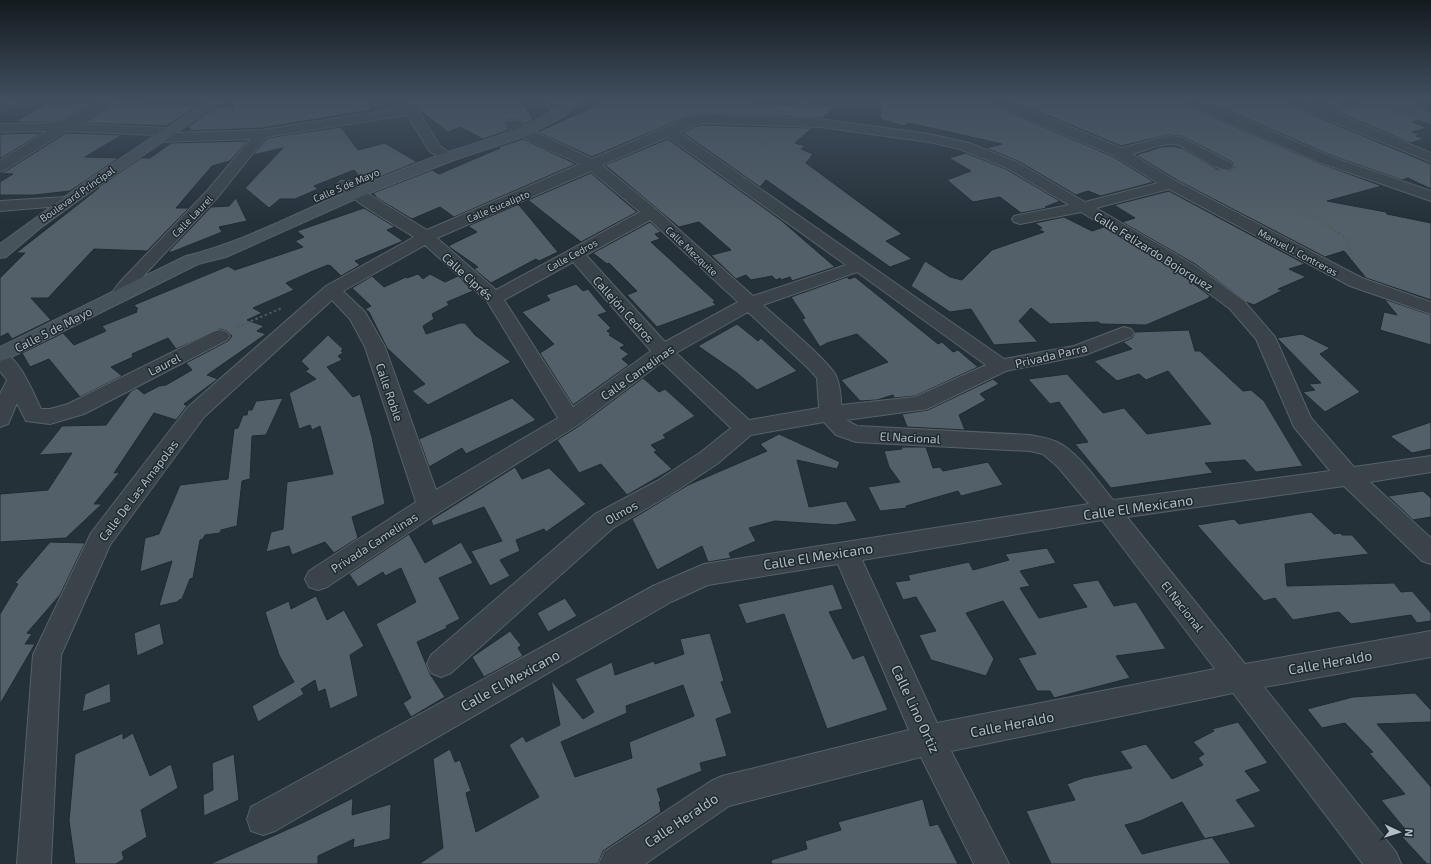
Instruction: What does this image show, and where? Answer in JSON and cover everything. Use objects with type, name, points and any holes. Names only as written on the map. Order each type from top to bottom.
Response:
[{"type":"street","points":[[0,168],[44,140]]},
{"type":"street","name":"Boulevard Principal","points":[[0,254],[23,233],[155,140]]},
{"type":"street","name":"Calle Laurel","points":[[119,295],[140,268],[182,227],[235,170],[257,140]]},
{"type":"street","points":[[429,140],[435,149],[449,157]]},
{"type":"street","name":"Calle 5 de Mayo","points":[[0,356],[119,295],[192,260],[220,253],[351,188],[435,149],[469,140]]},
{"type":"street","name":"Calle 5 de Mayo","points":[[351,188],[449,157],[489,140]]},
{"type":"street","name":"Calle Mezquite","points":[[543,140],[593,165],[651,213],[748,304],[816,364],[827,377],[830,394],[830,414]]},
{"type":"street","name":"Calle Eucalipto","points":[[332,290],[426,238],[647,140]]},
{"type":"street","points":[[683,140],[1001,366],[919,404],[830,414]]},
{"type":"street","name":"Calle Felizardo Bojorquez","points":[[939,140],[964,146],[1012,165],[1188,269],[1237,305],[1265,337],[1302,422],[1348,478],[1431,554]]},
{"type":"street","name":"Manuel J. Contreras","points":[[1090,140],[1120,153],[1170,184],[1356,282],[1431,308]]},
{"type":"street","points":[[1120,153],[1167,140]]},
{"type":"street","points":[[1176,140],[1226,166]]},
{"type":"street","points":[[1281,140],[1324,159],[1431,196]]},
{"type":"street","points":[[1388,140],[1431,158]]},
{"type":"street","points":[[1020,219],[1083,207],[1170,184]]},
{"type":"street","name":"Calle Ciprés","points":[[351,188],[426,238],[494,298],[570,420]]},
{"type":"street","points":[[0,206],[66,202]]},
{"type":"street","name":"Calle Cedros","points":[[494,298],[651,213]]},
{"type":"street","name":"Callejón Cedros","points":[[575,254],[663,352],[745,428]]},
{"type":"street","name":"Calle Camelinas","points":[[429,506],[570,420],[663,352],[748,304],[860,266]]},
{"type":"street","name":"Calle Roble","points":[[332,290],[358,316],[375,347],[429,506]]},
{"type":"street","name":"Calle De Las Amapolas","points":[[34,864],[47,655],[100,540],[196,412],[332,290]]},
{"type":"street","name":"Privada Parra","points":[[1001,366],[1078,351],[1124,333]]},
{"type":"street","name":"Laurel","points":[[17,379],[34,416],[50,417],[76,409],[220,336]]},
{"type":"street","points":[[0,356],[17,379],[0,419]]},
{"type":"street","name":"Olmos","points":[[441,664],[604,521],[665,487],[709,458],[745,428],[774,422],[830,414]]},
{"type":"street","name":"El Nacional","points":[[830,414],[837,425],[848,432],[856,434],[1030,443],[1050,448],[1066,462],[1108,510],[1384,864]]},
{"type":"street","name":"Calle El Mexicano","points":[[263,819],[662,594],[704,575],[844,551],[1108,510],[1348,478],[1431,464]]},
{"type":"street","name":"Privada Camelinas","points":[[318,579],[429,506]]},
{"type":"street","name":"Calle Lino Ortiz","points":[[844,551],[930,740],[992,864]]},
{"type":"street","name":"Calle Heraldo","points":[[616,864],[722,792],[930,740],[1239,678],[1431,644]]},
{"type":"path","points":[[1303,212],[1337,231],[1348,240],[1356,282]]},
{"type":"path","points":[[220,336],[285,307]]},
{"type":"building","points":[[0,140],[30,140],[0,159]]},
{"type":"building","points":[[54,140],[113,140],[85,157],[119,158],[70,191],[34,195],[0,195],[0,182],[13,174],[0,173],[6,171]]},
{"type":"building","points":[[265,140],[351,140],[358,150],[385,143],[417,162],[365,183],[354,170],[314,186],[318,189],[295,199],[280,199],[269,208],[245,188],[283,148],[253,155]]},
{"type":"building","points":[[519,140],[526,140],[576,164],[454,217],[440,207],[412,219],[377,198],[373,193],[432,170],[439,174],[500,148],[498,147]]},
{"type":"building","points":[[556,140],[631,140],[592,157]]},
{"type":"building","points":[[665,140],[670,140],[782,221],[835,267],[792,281],[790,277],[776,280],[772,276],[751,280],[746,275],[736,279],[711,255],[731,250],[699,222],[679,227],[605,165]]},
{"type":"building","points":[[694,140],[798,140],[795,143],[805,146],[801,149],[813,154],[806,163],[902,234],[886,241],[912,259],[890,267],[766,180],[760,187]]},
{"type":"building","points":[[986,140],[1075,140],[1114,157],[1154,182],[1101,196],[1088,191],[1076,195],[1018,161],[986,148],[1002,144]]},
{"type":"building","points":[[1107,140],[1145,140],[1121,146]]},
{"type":"building","points":[[1190,140],[1267,140],[1319,163],[1382,186],[1327,201],[1386,212],[1387,214],[1431,223],[1431,300],[1366,278],[1344,251],[1325,257],[1177,180],[1136,155],[1161,147],[1173,146],[1184,149],[1217,169],[1231,170],[1234,167],[1232,162]]},
{"type":"building","points":[[1296,140],[1374,140],[1431,164],[1431,189],[1408,178],[1402,180],[1330,155]]},
{"type":"building","points":[[1404,140],[1419,140],[1410,143]]},
{"type":"building","points":[[248,141],[230,161],[212,166],[176,208],[189,208],[147,251],[94,249],[48,298],[31,298],[51,320],[12,339],[8,333],[0,337],[0,278],[25,253],[16,253],[99,188],[97,188],[141,158],[150,158],[171,143]]},
{"type":"building","points":[[966,153],[1006,169],[1060,201],[1045,207],[1047,208],[1021,213],[1000,197],[973,202],[947,180],[971,171],[949,158]]},
{"type":"building","points":[[591,173],[637,212],[581,242],[528,200]]},
{"type":"building","points":[[1169,191],[1305,264],[1289,269],[1306,277],[1278,289],[1283,290],[1254,305],[1246,302],[1195,264],[1122,222],[1135,218],[1114,205]]},
{"type":"building","points":[[236,198],[247,221],[219,227],[222,232],[172,252],[168,252],[211,207],[229,206]]},
{"type":"building","points":[[521,203],[519,205],[558,252],[539,261],[536,259],[491,283],[474,269],[478,267],[448,246],[477,232],[468,226]]},
{"type":"building","points":[[364,208],[395,227],[387,230],[403,241],[355,261],[360,265],[341,276],[328,265],[286,283],[294,290],[253,308],[262,313],[247,320],[264,326],[257,331],[266,334],[207,375],[218,379],[184,404],[187,406],[176,420],[154,413],[114,473],[120,472],[94,504],[102,504],[66,538],[0,542],[0,494],[48,490],[72,453],[39,455],[62,426],[106,425],[131,391],[137,388],[144,394],[159,386],[166,385],[192,370],[186,363],[228,341],[232,336],[227,331],[220,329],[176,349],[168,338],[132,354],[133,357],[111,367],[122,376],[80,397],[49,359],[30,367],[22,353],[63,333],[74,345],[106,331],[102,326],[137,312],[136,310],[138,309],[134,305],[228,266],[235,270],[303,247],[295,241],[304,237],[297,231]]},
{"type":"building","points":[[1064,217],[1092,231],[1104,227],[1181,274],[1210,296],[1207,299],[1146,325],[1101,324],[1098,322],[1050,324],[1031,308],[1019,321],[1038,342],[994,345],[971,309],[950,312],[911,286],[925,261],[950,277],[962,280],[992,250],[1044,232],[1038,229],[1042,228],[1035,223]]},
{"type":"building","points":[[650,222],[661,232],[655,234],[660,239],[651,242],[715,301],[713,302],[716,305],[657,327],[627,295],[637,291],[609,263],[607,264],[593,253]]},
{"type":"building","points":[[418,274],[423,279],[430,274],[445,282],[458,276],[473,291],[447,302],[449,305],[432,314],[434,319],[423,326],[426,334],[460,323],[465,323],[475,335],[511,362],[428,405],[412,391],[425,384],[387,348],[369,312],[365,309],[371,306],[352,288],[372,276],[384,287],[406,277],[407,278]]},
{"type":"building","points":[[847,277],[849,279],[855,277],[938,344],[942,342],[953,352],[958,350],[978,367],[915,396],[894,398],[893,395],[877,400],[860,401],[841,380],[888,362],[857,334],[827,343],[820,347],[802,319],[805,318],[791,297]]},
{"type":"building","points":[[576,284],[583,291],[588,289],[607,312],[598,315],[611,328],[607,331],[611,334],[609,335],[625,345],[620,348],[629,354],[622,359],[629,365],[573,405],[540,353],[554,344],[522,312],[550,300],[546,295]]},
{"type":"building","points":[[1384,299],[1431,315],[1431,345],[1380,330],[1384,312],[1397,315]]},
{"type":"building","points":[[737,324],[758,341],[761,338],[797,371],[757,390],[737,373],[698,346]]},
{"type":"building","points":[[1189,330],[1195,351],[1200,351],[1243,391],[1251,390],[1264,401],[1303,466],[1256,472],[1245,460],[1205,463],[1213,473],[1111,488],[1075,444],[1088,442],[1059,402],[1050,404],[1028,379],[1067,374],[1103,413],[1124,408],[1147,434],[1211,424],[1168,371],[1146,380],[1139,374],[1117,381],[1094,361],[1132,349],[1123,342],[1132,338],[1135,332]]},
{"type":"building","points":[[1302,334],[1330,348],[1320,354],[1360,392],[1325,412],[1303,392],[1315,390],[1309,384],[1321,383],[1277,338]]},
{"type":"building","points":[[328,335],[343,349],[341,351],[343,353],[338,356],[342,360],[327,367],[353,397],[360,394],[372,437],[385,504],[352,517],[358,538],[334,553],[325,542],[292,555],[289,546],[266,552],[271,532],[283,529],[287,482],[333,474],[320,426],[312,430],[310,425],[299,429],[289,393],[316,379],[305,371],[309,369],[301,361]]},
{"type":"building","points":[[643,378],[659,392],[665,389],[695,416],[663,435],[666,438],[651,445],[657,451],[654,452],[672,469],[627,495],[601,464],[579,473],[557,440],[579,426]]},
{"type":"building","points":[[993,379],[999,384],[980,394],[986,400],[959,415],[965,430],[907,427],[902,414],[928,410]]},
{"type":"building","points":[[283,398],[266,435],[252,436],[250,479],[242,481],[237,526],[221,530],[220,533],[205,535],[203,539],[200,540],[193,578],[190,579],[182,599],[177,602],[159,606],[172,561],[140,572],[145,538],[159,534],[180,485],[228,479],[234,429],[238,428],[243,415],[247,415],[248,410],[252,410],[256,401]]},
{"type":"building","points":[[512,398],[536,420],[466,454],[462,448],[429,467],[419,439]]},
{"type":"building","points":[[1431,422],[1431,449],[1412,453],[1390,436]]},
{"type":"building","points":[[779,434],[840,462],[837,469],[797,460],[809,507],[846,501],[857,521],[835,525],[775,521],[749,528],[756,541],[729,553],[731,558],[708,562],[702,546],[657,570],[632,519],[688,485],[767,451],[760,444]]},
{"type":"building","points":[[901,447],[926,447],[933,468],[940,467],[943,471],[988,462],[1003,485],[961,496],[958,491],[906,506],[907,508],[880,511],[868,487],[900,482],[889,467],[884,451],[902,449]]},
{"type":"building","points":[[515,467],[522,479],[549,468],[586,504],[546,532],[544,529],[516,540],[520,551],[500,560],[510,576],[490,586],[471,551],[502,541],[484,507],[433,526],[431,520]]},
{"type":"building","points":[[1423,491],[1431,498],[1431,517],[1413,520],[1388,496]]},
{"type":"building","points":[[1311,512],[1334,534],[1340,533],[1342,535],[1352,535],[1369,554],[1285,564],[1287,586],[1394,583],[1401,592],[1412,591],[1431,613],[1431,621],[1417,623],[1411,615],[1351,624],[1339,612],[1293,620],[1275,598],[1264,601],[1197,525],[1234,519],[1239,524]]},
{"type":"building","points":[[409,534],[425,563],[461,542],[473,563],[439,578],[460,619],[446,626],[447,628],[417,642],[430,674],[445,697],[411,717],[403,703],[411,698],[376,624],[416,602],[401,568],[385,576],[383,572],[358,587],[349,574]]},
{"type":"building","points":[[50,542],[85,543],[60,595],[27,633],[32,634],[25,644],[35,644],[0,704],[0,614],[18,584],[15,583]]},
{"type":"building","points":[[1047,548],[1056,563],[1020,571],[1030,586],[1020,588],[1039,618],[1087,607],[1072,584],[1098,580],[1114,606],[1136,602],[1166,649],[1116,656],[1130,678],[1054,698],[1050,691],[1037,691],[1018,658],[1036,654],[1003,601],[966,613],[994,659],[986,676],[931,660],[919,635],[936,631],[916,597],[903,600],[895,582],[910,580],[908,575],[969,562],[973,570],[1009,560],[1005,554]]},
{"type":"building","points":[[833,584],[843,609],[829,612],[853,659],[864,655],[888,710],[827,729],[784,614],[746,624],[738,604]]},
{"type":"building","points":[[316,596],[327,620],[344,610],[364,646],[350,655],[358,696],[330,709],[325,689],[318,692],[315,680],[301,689],[304,694],[258,722],[252,706],[294,682],[279,655],[265,612],[289,601],[291,609]]},
{"type":"building","points":[[565,598],[577,616],[548,632],[537,613]]},
{"type":"building","points":[[160,623],[164,644],[137,656],[134,633]]},
{"type":"building","points":[[510,631],[521,645],[518,648],[523,656],[484,677],[472,657]]},
{"type":"building","points":[[710,633],[724,681],[721,682],[732,713],[716,719],[727,756],[700,763],[702,771],[657,789],[661,801],[659,802],[661,812],[603,851],[598,864],[419,864],[443,848],[433,759],[450,749],[455,762],[460,760],[471,791],[466,793],[476,832],[539,797],[509,745],[523,736],[526,742],[560,725],[551,680],[583,719],[594,712],[575,679],[612,662],[615,675],[654,661],[655,664],[684,654],[680,639]],"holes":[[[683,685],[694,716],[629,742],[632,758],[575,777],[561,742],[627,713],[626,706]]]},
{"type":"building","points":[[110,683],[111,702],[82,712],[85,694]]},
{"type":"building","points":[[1415,693],[1431,710],[1431,722],[1377,724],[1431,787],[1431,864],[1427,864],[1402,837],[1409,834],[1381,800],[1405,794],[1369,753],[1373,752],[1345,723],[1322,728],[1307,709],[1353,697]]},
{"type":"building","points":[[1238,722],[1268,763],[1245,771],[1261,791],[1236,800],[1256,827],[1212,837],[1231,864],[1051,864],[1026,811],[1075,800],[1067,784],[1083,778],[1132,768],[1120,751],[1146,744],[1172,779],[1203,765],[1198,758],[1204,754],[1193,742],[1214,731],[1212,729]],"holes":[[[1182,802],[1205,839],[1142,854],[1125,825],[1140,821]]]},
{"type":"building","points":[[123,733],[123,739],[133,733],[150,776],[171,764],[178,788],[141,810],[147,837],[122,852],[124,859],[116,864],[75,864],[69,821],[75,754]]},
{"type":"building","points":[[234,754],[239,800],[204,816],[203,795],[213,790],[212,763]]},
{"type":"building","points":[[353,798],[352,815],[391,804],[390,839],[353,848],[354,839],[318,856],[318,864],[210,864],[302,823]]},
{"type":"building","points":[[923,799],[930,826],[938,824],[958,864],[772,864],[771,860],[807,849],[805,841],[841,830],[838,822]]}]
